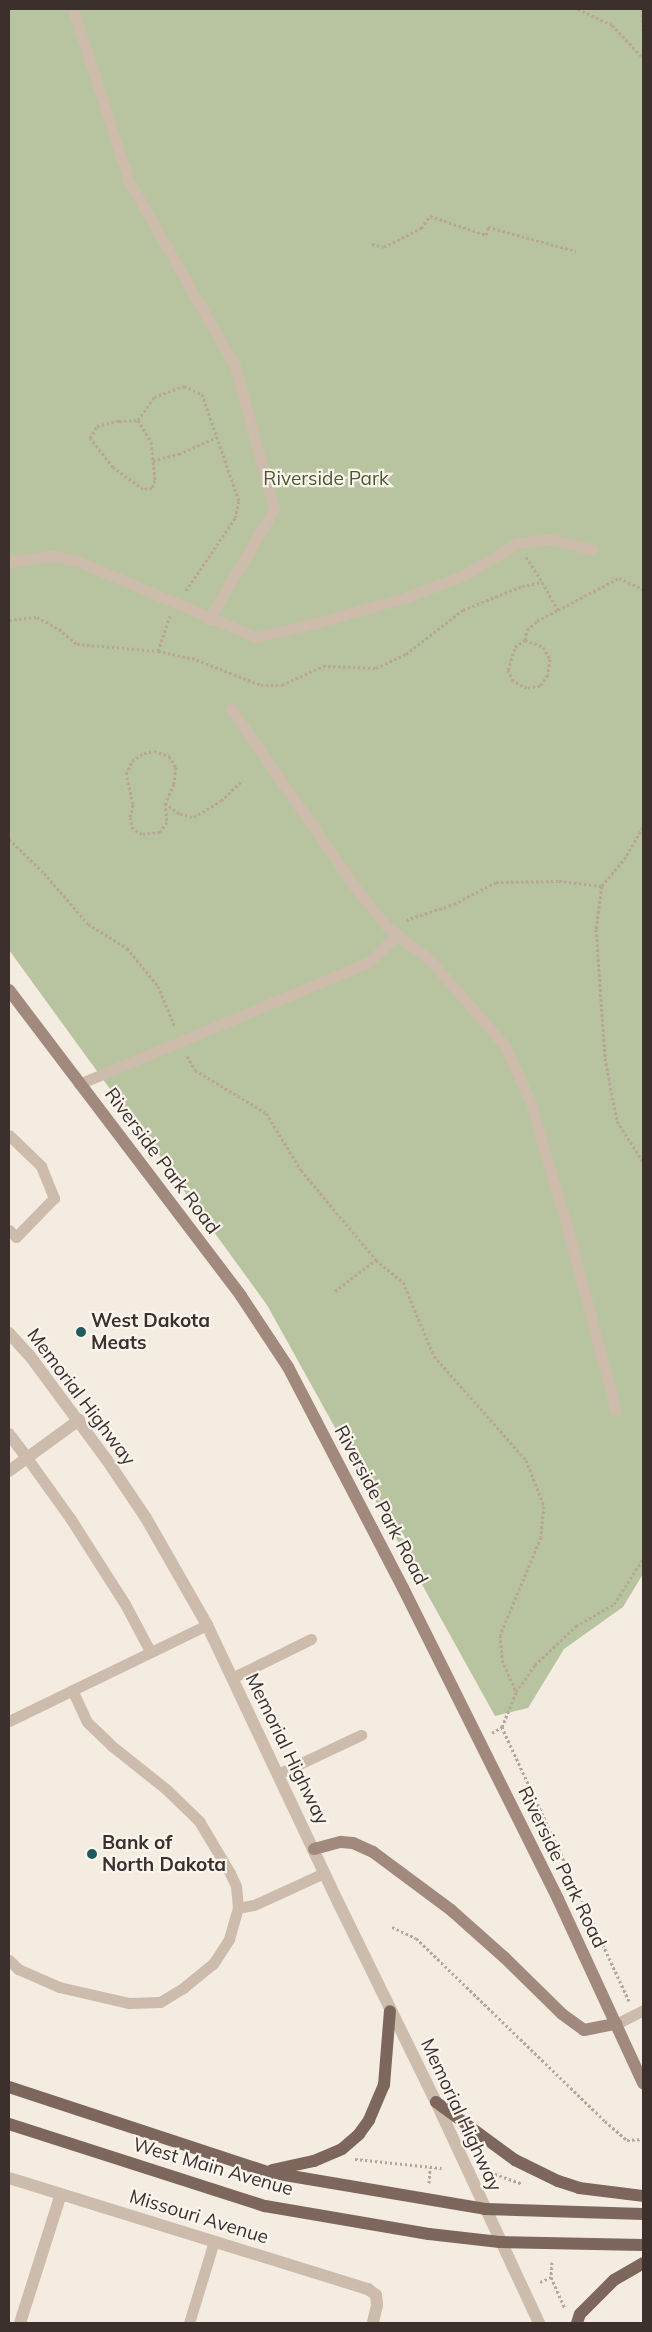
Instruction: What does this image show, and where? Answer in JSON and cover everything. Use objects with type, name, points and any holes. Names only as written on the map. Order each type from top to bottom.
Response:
[{"type":"main road","name":"Riverside Park Road","points":[[9,990],[241,1296],[288,1368],[403,1588],[558,1899],[643,2083]]},
{"type":"main road","points":[[314,1849],[341,1842],[353,1843],[373,1852],[451,1910],[504,1957],[562,2014],[584,2030],[616,2024]]},
{"type":"main road","points":[[267,2172],[314,2161],[342,2149],[359,2134],[374,2112],[384,2085],[390,2011]]},
{"type":"main road","name":"West Main Avenue","points":[[9,2087],[267,2172],[485,2209]]},
{"type":"main road","points":[[436,2102],[514,2160],[558,2182],[606,2193],[643,2196]]},
{"type":"main road","name":"West Main Avenue","points":[[9,2124],[265,2206],[429,2234],[500,2242]]},
{"type":"main road","name":"Memorial Highway","points":[[485,2209],[638,2214]]},
{"type":"main road","points":[[500,2242],[637,2245]]},
{"type":"main road","points":[[577,2323],[580,2314],[614,2280],[643,2263]]},
{"type":"street","name":"Memorial Highway","points":[[9,1333],[30,1356],[79,1420],[146,1518],[207,1625],[390,2011],[436,2102],[539,2323]]},
{"type":"street","points":[[9,1471],[79,1420]]},
{"type":"street","points":[[9,1434],[27,1458]]},
{"type":"street","name":"Missouri Avenue","points":[[9,2178],[368,2289],[376,2295],[377,2305],[373,2323]]},
{"type":"street","points":[[20,2323],[61,2194]]},
{"type":"lane","points":[[73,9],[129,181],[235,366],[274,508],[209,619]]},
{"type":"lane","points":[[9,562],[53,555],[80,562],[209,619],[256,637],[316,623],[406,597],[467,574],[517,543],[550,539],[593,550]]},
{"type":"lane","points":[[231,709],[358,891],[393,931],[430,960],[505,1046],[530,1101],[567,1227],[616,1411]]},
{"type":"lane","points":[[79,1084],[369,962],[393,931]]},
{"type":"lane","points":[[9,1135],[41,1166],[54,1198],[16,1237],[9,1230]]},
{"type":"lane","points":[[27,1458],[70,1518],[125,1604],[150,1651]]},
{"type":"lane","points":[[9,1721],[207,1625]]},
{"type":"lane","points":[[232,1678],[311,1639]]},
{"type":"lane","points":[[9,1960],[18,1969],[59,1987],[129,2003],[160,2002],[183,1988],[213,1964],[229,1939],[238,1908],[236,1886],[198,1821],[166,1788],[112,1746],[87,1722],[72,1690]]},
{"type":"lane","points":[[278,1774],[361,1734]]},
{"type":"lane","points":[[238,1908],[254,1905],[324,1873]]},
{"type":"lane","points":[[616,2024],[639,2012]]},
{"type":"lane","points":[[189,2323],[214,2241]]},
{"type":"path","points":[[578,9],[612,25],[643,58]]},
{"type":"path","points":[[642,9],[643,31]]},
{"type":"path","points":[[372,244],[384,247],[421,228],[430,216],[486,235],[488,227],[576,251]]},
{"type":"path","points":[[138,420],[154,397],[184,386],[202,394],[238,501],[238,511],[235,518],[176,604],[158,651]]},
{"type":"path","points":[[138,420],[151,442],[156,480],[152,488],[143,489],[114,467],[90,438],[97,426],[119,421],[138,420]]},
{"type":"path","points":[[153,460],[179,454],[217,437]]},
{"type":"path","points":[[517,543],[542,582]]},
{"type":"path","points":[[526,640],[527,630],[558,610]]},
{"type":"path","points":[[526,640],[542,647],[550,660],[548,675],[540,686],[527,688],[513,680],[508,670],[515,647],[526,640]]},
{"type":"path","points":[[154,751],[169,756],[176,767],[174,784],[165,803],[167,822],[160,832],[142,834],[133,829],[130,817],[133,804],[126,774],[132,762],[144,753],[154,751]]},
{"type":"path","points":[[165,803],[180,814],[194,817],[221,801],[243,780]]},
{"type":"path","points":[[643,827],[626,857],[602,886],[596,929],[605,1058],[617,1120],[643,1162]]},
{"type":"path","points":[[9,839],[44,873],[88,924],[127,948],[158,986],[180,1041],[195,1070],[266,1113],[300,1170],[376,1260],[402,1282],[434,1356],[526,1460],[544,1506],[541,1538],[500,1635],[502,1660],[516,1692]]},
{"type":"path","points":[[393,931],[421,914],[454,904],[496,882],[559,881],[602,886]]},
{"type":"path","points":[[335,1291],[376,1260]]},
{"type":"path","points":[[639,2012],[502,1727],[516,1692],[535,1665],[576,1626],[614,1604],[643,1559]]},
{"type":"path","points":[[392,1927],[416,1938],[605,2122],[627,2140],[643,2139]]},
{"type":"path","points":[[350,2159],[442,2168]]},
{"type":"path","points":[[429,2183],[430,2167]]},
{"type":"path","points":[[490,2172],[526,2185]]},
{"type":"path","points":[[552,2262],[551,2278],[568,2312]]},
{"type":"path","points":[[540,2282],[551,2278]]},
{"type":"green space","name":"Riverside Park","points":[[9,9],[643,9],[643,1574],[623,1607],[564,1649],[528,1708],[495,1716],[267,1305],[9,950]]},
{"type":"place","name":"West Dakota Meats","points":[[81,1332]]},
{"type":"place","name":"Bank of North Dakota","points":[[92,1854]]}]
